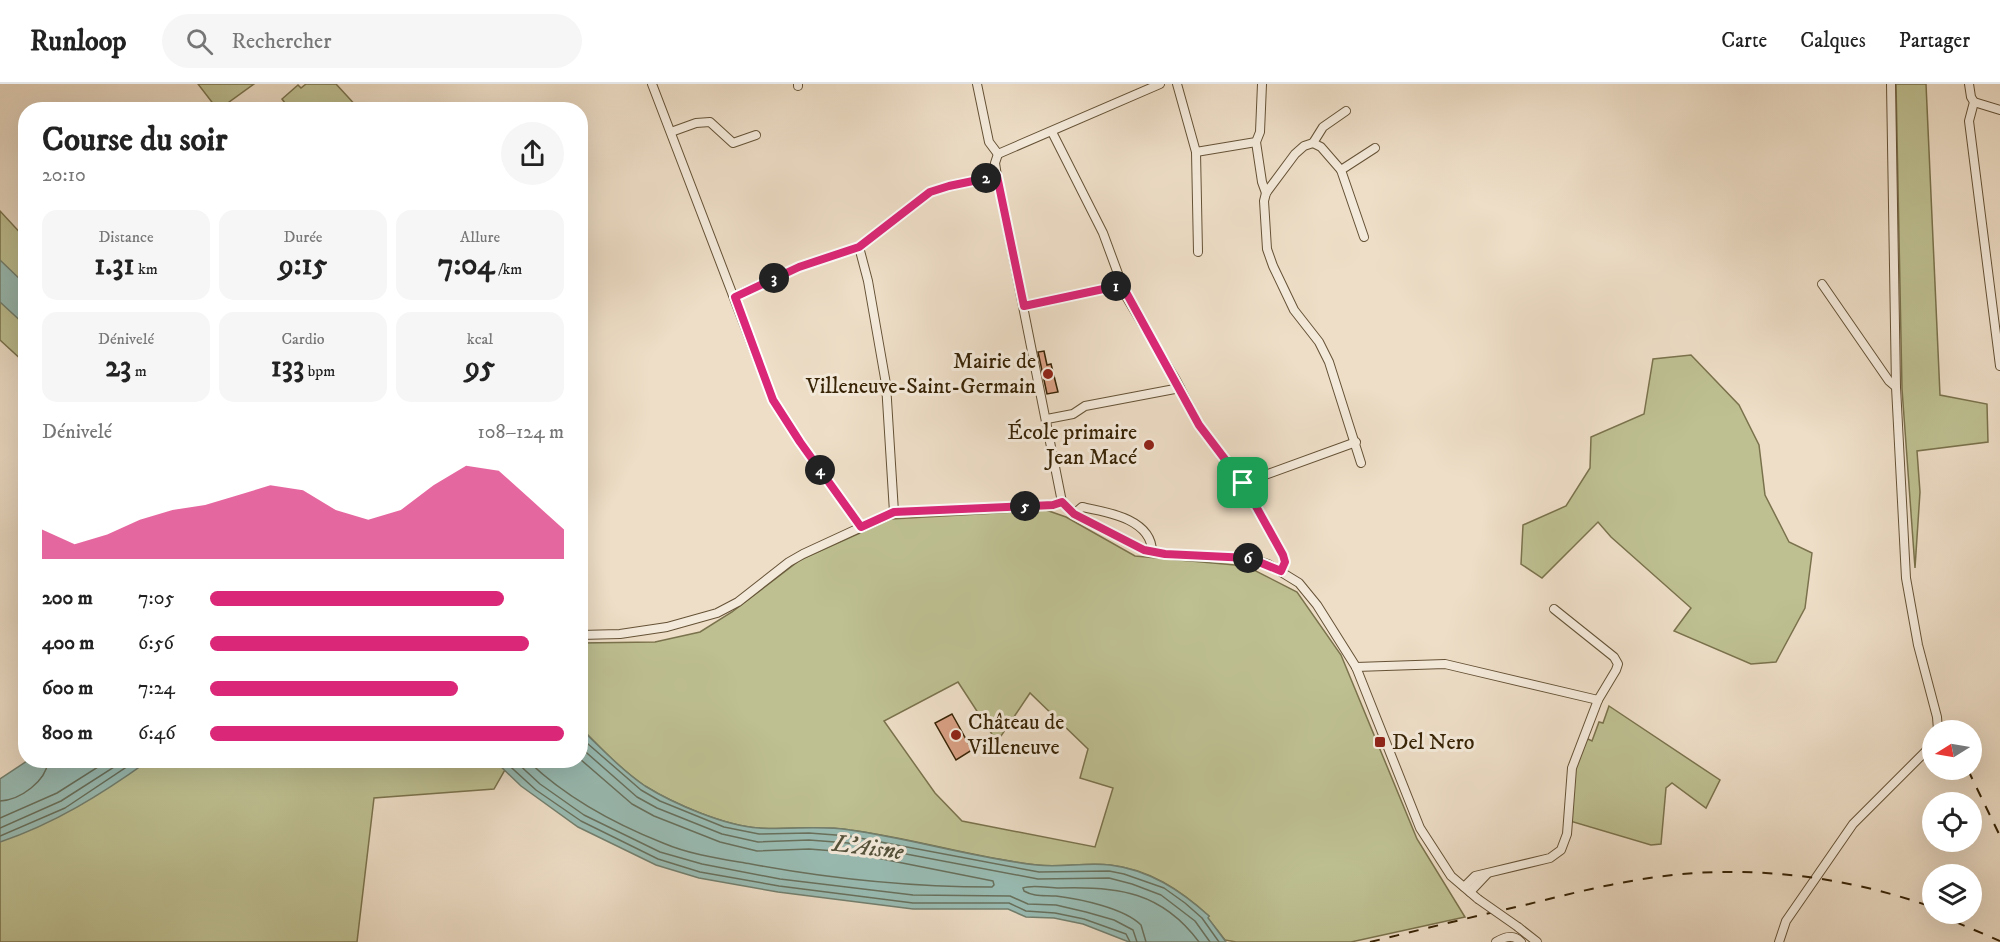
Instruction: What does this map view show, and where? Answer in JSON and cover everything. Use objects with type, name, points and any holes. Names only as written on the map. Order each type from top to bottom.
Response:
[{"type":"street","points":[[652,84],[773,400],[861,527]]},
{"type":"street","points":[[977,84],[990,142],[998,154]]},
{"type":"street","points":[[1160,84],[998,154],[995,163],[1062,502],[1132,545],[1152,552],[1249,558],[1281,571],[1299,583],[1317,605],[1356,667],[1420,828],[1450,876],[1537,942]]},
{"type":"street","points":[[1177,84],[1196,152],[1198,252]]},
{"type":"street","points":[[1262,84],[1260,132],[1256,142],[1262,182],[1266,193]]},
{"type":"street","points":[[1891,84],[1896,387],[1906,578],[1918,645],[1937,720]]},
{"type":"street","points":[[1970,84],[1971,97],[1974,102],[2000,110]]},
{"type":"street","points":[[1974,102],[1969,121],[2000,366]]},
{"type":"street","points":[[1347,111],[1323,127],[1313,143],[1304,146],[1295,154],[1266,193],[1264,201],[1267,249],[1273,266],[1294,310],[1320,342],[1356,442],[1361,463]]},
{"type":"street","points":[[671,132],[704,121],[714,124],[733,143],[756,135]]},
{"type":"street","points":[[1052,132],[1103,233],[1127,298],[1199,425],[1243,483],[1285,558],[1281,571]]},
{"type":"street","points":[[1196,152],[1256,142]]},
{"type":"street","points":[[1313,143],[1321,147],[1341,170],[1364,237]]},
{"type":"street","points":[[1341,170],[1375,148]]},
{"type":"street","points":[[735,297],[799,267],[859,247],[930,192],[997,176]]},
{"type":"street","points":[[859,247],[868,281],[886,384],[888,456],[894,512]]},
{"type":"street","points":[[1822,284],[1889,381],[1896,387]]},
{"type":"street","points":[[1024,306],[1122,285]]},
{"type":"street","points":[[1047,419],[1074,414],[1085,406],[1180,388]]},
{"type":"street","points":[[1243,483],[1356,442]]},
{"type":"street","points":[[588,635],[620,634],[667,627],[717,614],[738,602],[789,562],[894,512],[1053,505],[1062,502]]},
{"type":"street","points":[[1076,512],[1082,507],[1110,514],[1136,525],[1152,543],[1152,552]]},
{"type":"street","points":[[1467,890],[1475,876],[1550,858],[1561,850],[1567,834],[1572,768],[1598,700],[1616,670],[1617,660],[1554,609]]},
{"type":"street","points":[[1356,667],[1445,664],[1598,700]]},
{"type":"street","points":[[1779,942],[1786,921],[1853,824],[1922,754]]},
{"type":"street","points":[[1496,942],[1507,937],[1514,937],[1521,942]]},
{"type":"green space","points":[[198,84],[254,84],[229,102],[212,102]]},
{"type":"green space","points":[[306,84],[336,84],[353,102],[284,102],[282,99],[298,85],[301,88]]},
{"type":"green space","points":[[1896,84],[1926,84],[1940,395],[1987,404],[1988,442],[1917,451],[1920,492],[1915,568],[1902,389]]},
{"type":"green space","points":[[0,211],[18,230],[18,357],[0,340]]},
{"type":"green space","points":[[1691,355],[1739,405],[1759,445],[1765,495],[1789,542],[1812,553],[1805,608],[1776,662],[1751,664],[1674,631],[1691,608],[1611,537],[1598,522],[1542,578],[1521,564],[1523,525],[1566,506],[1590,468],[1591,437],[1644,414],[1653,359]]},
{"type":"green space","points":[[1046,510],[1066,517],[1135,556],[1246,566],[1297,592],[1341,655],[1417,839],[1465,917],[1351,942],[1236,942],[1225,940],[1207,917],[1209,916],[1175,889],[1151,876],[1124,867],[1101,864],[1037,865],[850,830],[759,828],[716,819],[685,807],[645,786],[619,766],[588,735],[588,643],[655,642],[700,632],[732,612],[800,560],[891,519]],"holes":[[[958,682],[997,742],[1030,693],[1088,749],[1080,778],[1113,788],[1095,847],[962,821],[935,793],[884,721]]]},
{"type":"green space","points":[[1609,706],[1720,780],[1706,808],[1672,783],[1666,788],[1661,844],[1651,845],[1570,821],[1574,766],[1586,738],[1592,741],[1599,722],[1603,723]]},
{"type":"green space","points":[[43,768],[506,768],[494,789],[374,798],[357,942],[0,942],[0,803]]},
{"type":"water","points":[[0,260],[18,277],[18,319],[0,302]]},
{"type":"water","name":"L'Aisne","points":[[588,736],[619,766],[645,786],[685,807],[731,823],[759,828],[850,830],[1037,865],[1101,864],[1138,871],[1151,876],[1187,898],[1209,916],[1208,918],[1226,942],[1129,942],[1083,924],[1054,918],[1026,917],[1008,909],[913,909],[778,892],[699,878],[656,865],[578,827],[521,786],[502,768],[588,768]]},
{"type":"water","points":[[18,767],[138,768],[77,807],[20,835],[0,842],[0,779]]},
{"type":"building","name":"Mairie de Villeneuve-Saint-Germain","points":[[1044,351],[1047,365],[1051,364],[1058,392],[1047,394],[1038,352]]},
{"type":"building","name":"Château de Villeneuve","points":[[952,714],[972,750],[956,760],[935,723]]},
{"type":"railway","points":[[1973,780],[2000,836]]},
{"type":"railway","points":[[1370,942],[1591,889],[1695,873],[1755,872],[1815,878],[1874,890],[1922,904]]},
{"type":"railway","points":[[1960,924],[2000,941]]},
{"type":"place","name":"Mairie de Villeneuve-Saint-Germain","points":[[1048,374]]},
{"type":"place","name":"École primaire Jean Macé","points":[[1149,445]]},
{"type":"place","name":"Château de Villeneuve","points":[[956,735]]},
{"type":"place","name":"Del Nero","points":[[1380,742]]},
{"type":"route","points":[[997,176],[1024,306],[1122,285],[1127,298],[1176,380],[1199,425],[1243,483],[1285,558],[1281,571],[1249,558],[1165,554],[1144,550],[1074,514],[1062,502],[1053,505],[894,512],[861,527],[773,400],[735,297],[799,267],[859,247],[930,192],[997,176]]}]
